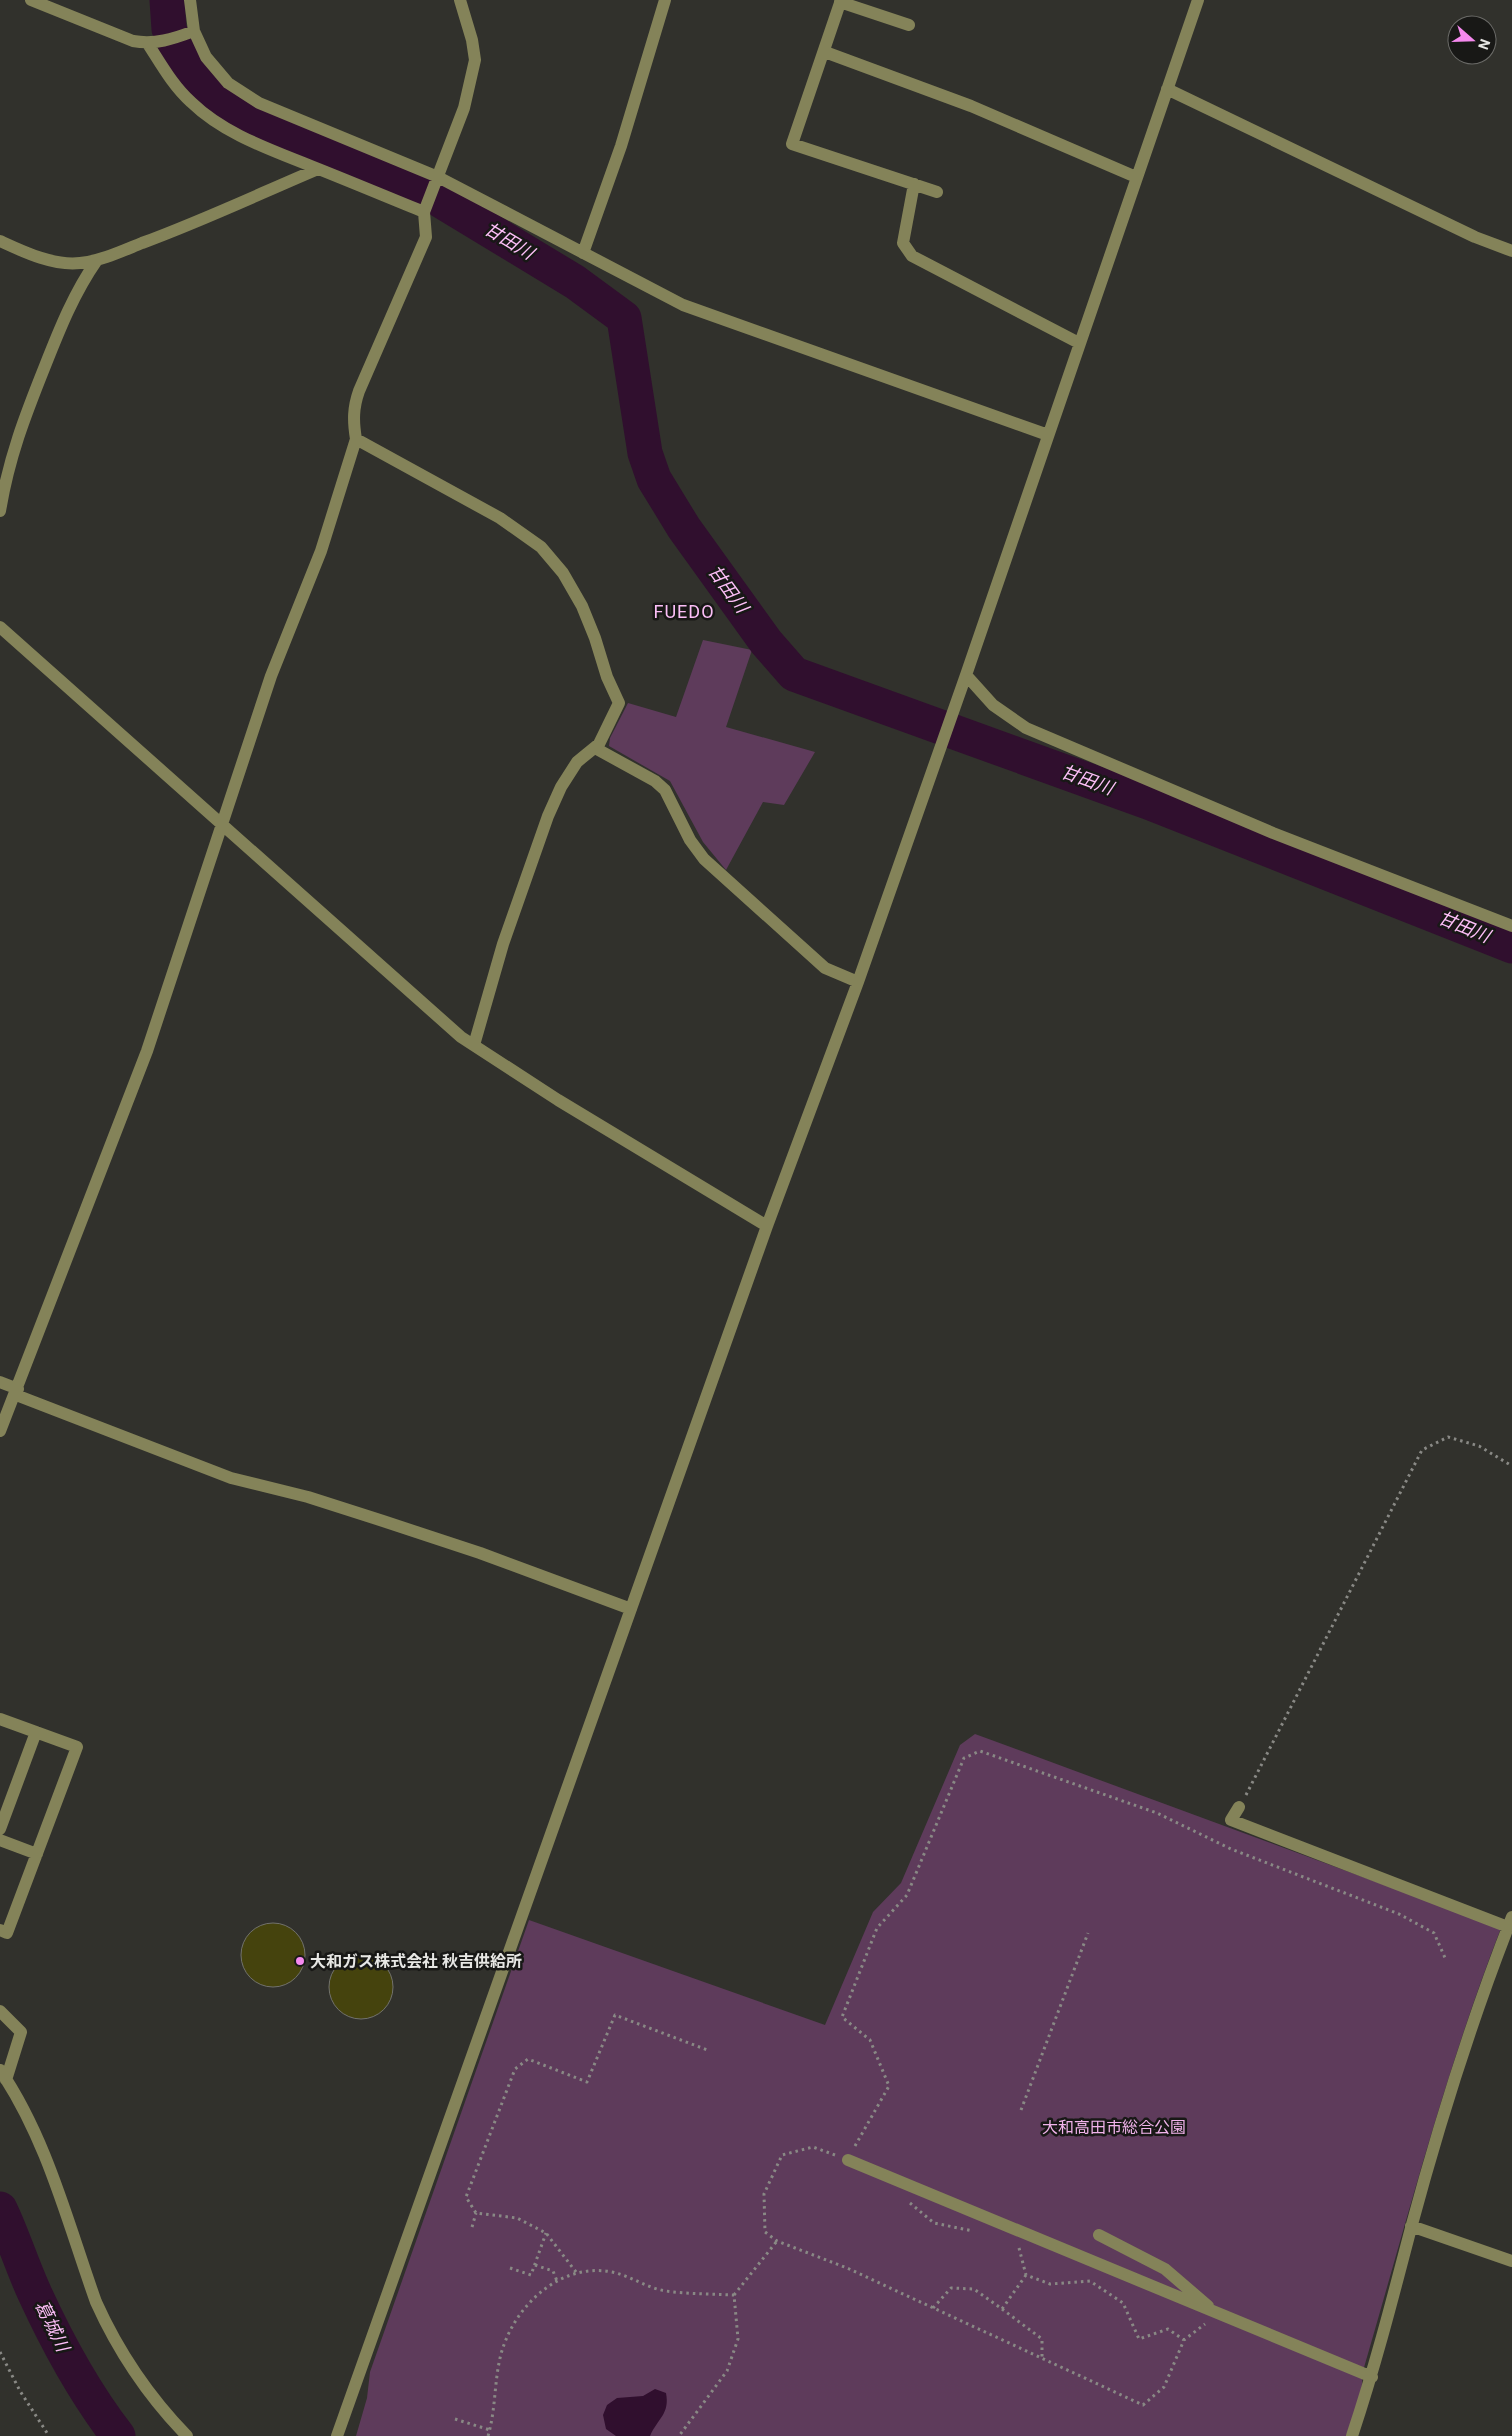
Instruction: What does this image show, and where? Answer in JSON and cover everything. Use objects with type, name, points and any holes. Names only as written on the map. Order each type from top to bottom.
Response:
[{"type":"street","points":[[31,0],[133,41],[148,44],[189,33]]},
{"type":"street","points":[[190,0],[189,33],[228,83],[259,102],[437,180],[662,295],[709,315],[1048,435]]},
{"type":"street","points":[[0,1430],[17,1392],[147,1051],[271,676],[324,542],[356,439],[353,424],[356,399],[426,236],[426,208],[464,108],[475,60],[472,40],[460,0]]},
{"type":"street","points":[[583,254],[618,154],[665,0]]},
{"type":"street","points":[[337,2436],[767,1226],[858,982],[953,713],[1198,0]]},
{"type":"street","points":[[909,25],[840,1],[825,52],[792,144],[937,192]]},
{"type":"street","points":[[148,44],[171,79],[189,101],[210,118],[238,136],[318,169],[426,208]]},
{"type":"street","points":[[825,52],[971,106],[1136,177]]},
{"type":"street","points":[[1167,89],[1466,233],[1512,251]]},
{"type":"street","points":[[0,241],[40,257],[64,263],[97,260],[178,230],[318,169]]},
{"type":"street","points":[[914,184],[903,243],[912,256],[1079,344]]},
{"type":"street","points":[[0,511],[6,477],[16,439],[67,310],[80,284],[97,260]]},
{"type":"street","points":[[356,439],[500,518],[541,547],[563,573],[582,606],[607,677],[619,703],[599,744],[577,762],[561,787],[548,816],[503,944],[474,1045]]},
{"type":"street","points":[[0,627],[461,1036],[573,1110],[767,1226]]},
{"type":"street","points":[[966,675],[994,706],[1026,728],[1273,833],[1512,926]]},
{"type":"street","points":[[595,748],[655,781],[665,790],[690,840],[710,865],[825,968],[858,982]]},
{"type":"street","points":[[0,1382],[17,1392],[231,1478],[308,1497],[383,1521],[480,1553],[631,1608]]},
{"type":"street","points":[[0,1719],[77,1746],[7,1933],[0,1930]]},
{"type":"street","points":[[0,1829],[36,1732]]},
{"type":"street","points":[[1239,1807],[1231,1820],[1510,1922],[1480,2001],[1412,2226],[1372,2377],[1352,2436]]},
{"type":"street","points":[[0,1840],[37,1854]]},
{"type":"street","points":[[0,2011],[21,2032],[3,2075],[36,2136],[106,2326],[141,2384],[187,2436]]},
{"type":"street","points":[[848,2160],[1372,2377]]},
{"type":"street","points":[[1412,2226],[1512,2261]]},
{"type":"street","points":[[1099,2235],[1165,2269],[1217,2314]]},
{"type":"path","points":[[1239,1807],[1422,1450],[1448,1437],[1479,1446],[1512,1466]]},
{"type":"path","points":[[1217,2314],[1184,2340],[1164,2387],[1143,2405],[847,2268],[777,2241],[765,2232],[764,2194],[782,2154],[813,2147],[848,2160],[889,2086],[870,2040],[842,2017],[877,1928],[907,1895],[964,1758],[980,1751],[1157,1813],[1231,1849],[1399,1914],[1434,1933],[1446,1960]]},
{"type":"path","points":[[1021,2110],[1088,1933]]},
{"type":"path","points":[[472,2227],[476,2213],[466,2197],[515,2069],[528,2059],[587,2082],[614,2015],[710,2051]]},
{"type":"path","points":[[908,2201],[934,2223],[977,2231]]},
{"type":"path","points":[[476,2213],[517,2218],[546,2233],[576,2272]]},
{"type":"path","points":[[510,2268],[531,2275],[546,2233]]},
{"type":"path","points":[[679,2436],[727,2371],[738,2339],[734,2295],[777,2241]]},
{"type":"path","points":[[1002,2309],[1026,2274],[1020,2249],[1011,2245]]},
{"type":"path","points":[[535,2265],[553,2271],[557,2282]]},
{"type":"path","points":[[488,2436],[494,2414],[501,2354],[516,2319],[542,2289],[576,2272],[612,2272],[665,2291],[734,2295]]},
{"type":"path","points":[[1026,2274],[1050,2284],[1090,2281],[1124,2303],[1139,2339],[1168,2329],[1184,2340]]},
{"type":"path","points":[[932,2308],[951,2288],[974,2289],[1042,2339],[1042,2359]]},
{"type":"path","points":[[0,2352],[20,2391],[49,2436]]},
{"type":"path","points":[[456,2419],[490,2430]]},
{"type":"green space","points":[[703,640],[752,650],[726,727],[815,752],[784,805],[763,802],[726,870],[703,842],[670,781],[609,746],[610,738],[628,703],[676,717]]},
{"type":"green space","name":"大和高田市総合公園","points":[[975,1734],[1501,1928],[1444,2092],[1363,2371],[1361,2395],[1346,2436],[356,2436],[367,2398],[370,2372],[529,1920],[825,2025],[873,1912],[901,1883],[960,1745]]},
{"type":"shaded area","points":[[655,2389],[666,2393],[667,2400],[665,2411],[650,2436],[616,2436],[606,2429],[603,2415],[607,2405],[617,2398],[643,2396]]},
{"type":"building","points":[[273,1923],[285,1926],[296,1932],[302,1943],[305,1955],[302,1967],[296,1978],[285,1984],[273,1987],[261,1984],[250,1978],[244,1967],[241,1955],[244,1943],[250,1932],[261,1926]]},
{"type":"building","points":[[361,1955],[373,1957],[384,1964],[391,1975],[393,1987],[391,1999],[384,2010],[373,2017],[361,2019],[349,2017],[338,2010],[331,1999],[329,1987],[331,1975],[338,1964],[349,1957]]},
{"type":"waterway","name":"甘田川","points":[[167,0],[169,29],[180,56],[193,76],[227,108],[255,123],[420,188],[575,282],[624,318],[645,453],[654,479],[684,528],[766,642],[794,674],[1148,802],[1512,946]]},
{"type":"waterway","name":"葛城川","points":[[0,2209],[30,2283],[53,2331],[83,2385],[118,2436]]},
{"type":"place","name":"大和ガス株式会社 秋吉供給所","points":[[300,1961]]},
{"type":"district","name":"FUEDO","points":[[684,612]]}]
